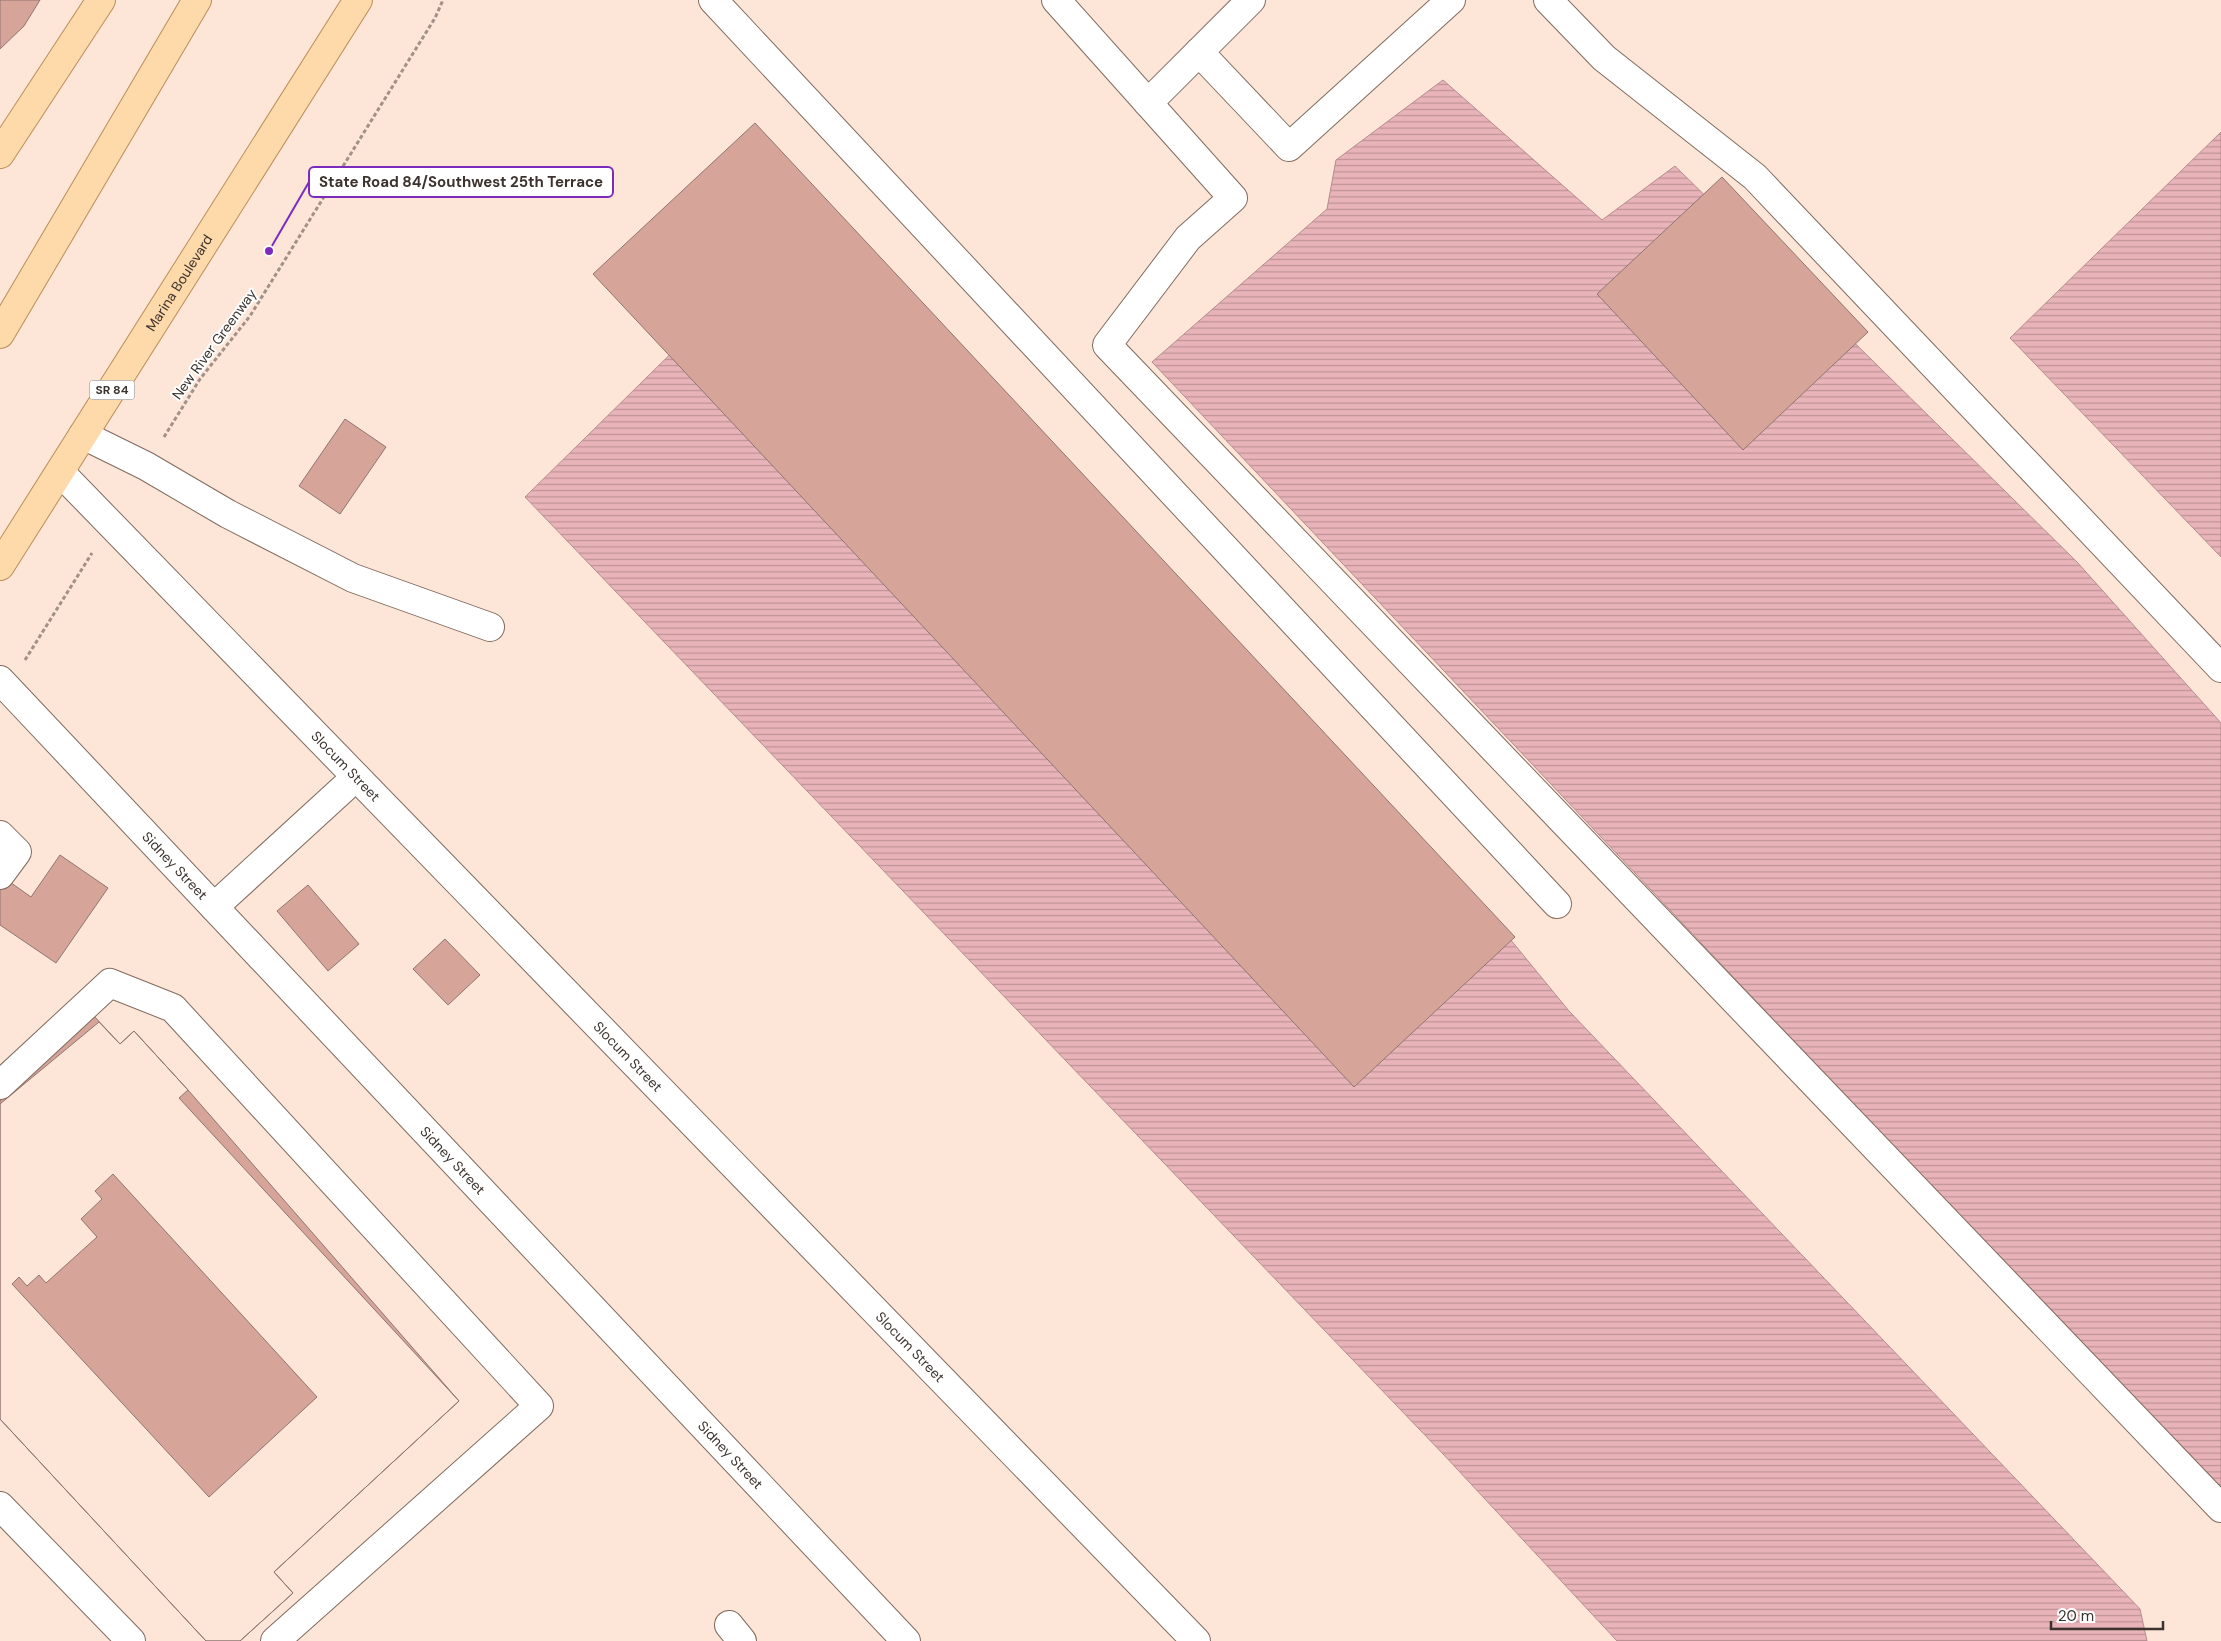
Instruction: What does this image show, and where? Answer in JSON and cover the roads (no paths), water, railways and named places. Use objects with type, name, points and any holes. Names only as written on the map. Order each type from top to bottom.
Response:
[{"type":"main road","points":[[0,154],[101,0]]},
{"type":"main road","points":[[0,334],[197,0]]},
{"type":"main road","name":"Marina Boulevard","points":[[0,566],[358,0]]},
{"type":"street","points":[[713,0],[1557,904]]},
{"type":"street","points":[[1056,0],[1233,198],[1188,238],[1107,345],[2221,1508]]},
{"type":"street","points":[[1148,103],[1251,0]]},
{"type":"street","points":[[1199,52],[1289,147],[1451,0]]},
{"type":"street","points":[[1548,0],[1604,58],[1755,177],[2221,668]]},
{"type":"street","points":[[83,435],[146,466],[228,514],[353,578],[490,627]]},
{"type":"street","name":"Slocum Street","points":[[60,472],[1196,1641]]},
{"type":"street","name":"Sidney Street","points":[[4,684],[906,1641]]},
{"type":"street","points":[[214,907],[356,777]]},
{"type":"street","points":[[0,835],[17,852],[0,875]]},
{"type":"street","points":[[0,1085],[110,983],[173,1008],[539,1406],[275,1641]]},
{"type":"street","points":[[0,1506],[132,1641]]},
{"type":"place","name":"State Road 84/Southwest 25th Terrace","points":[[269,251]]}]
